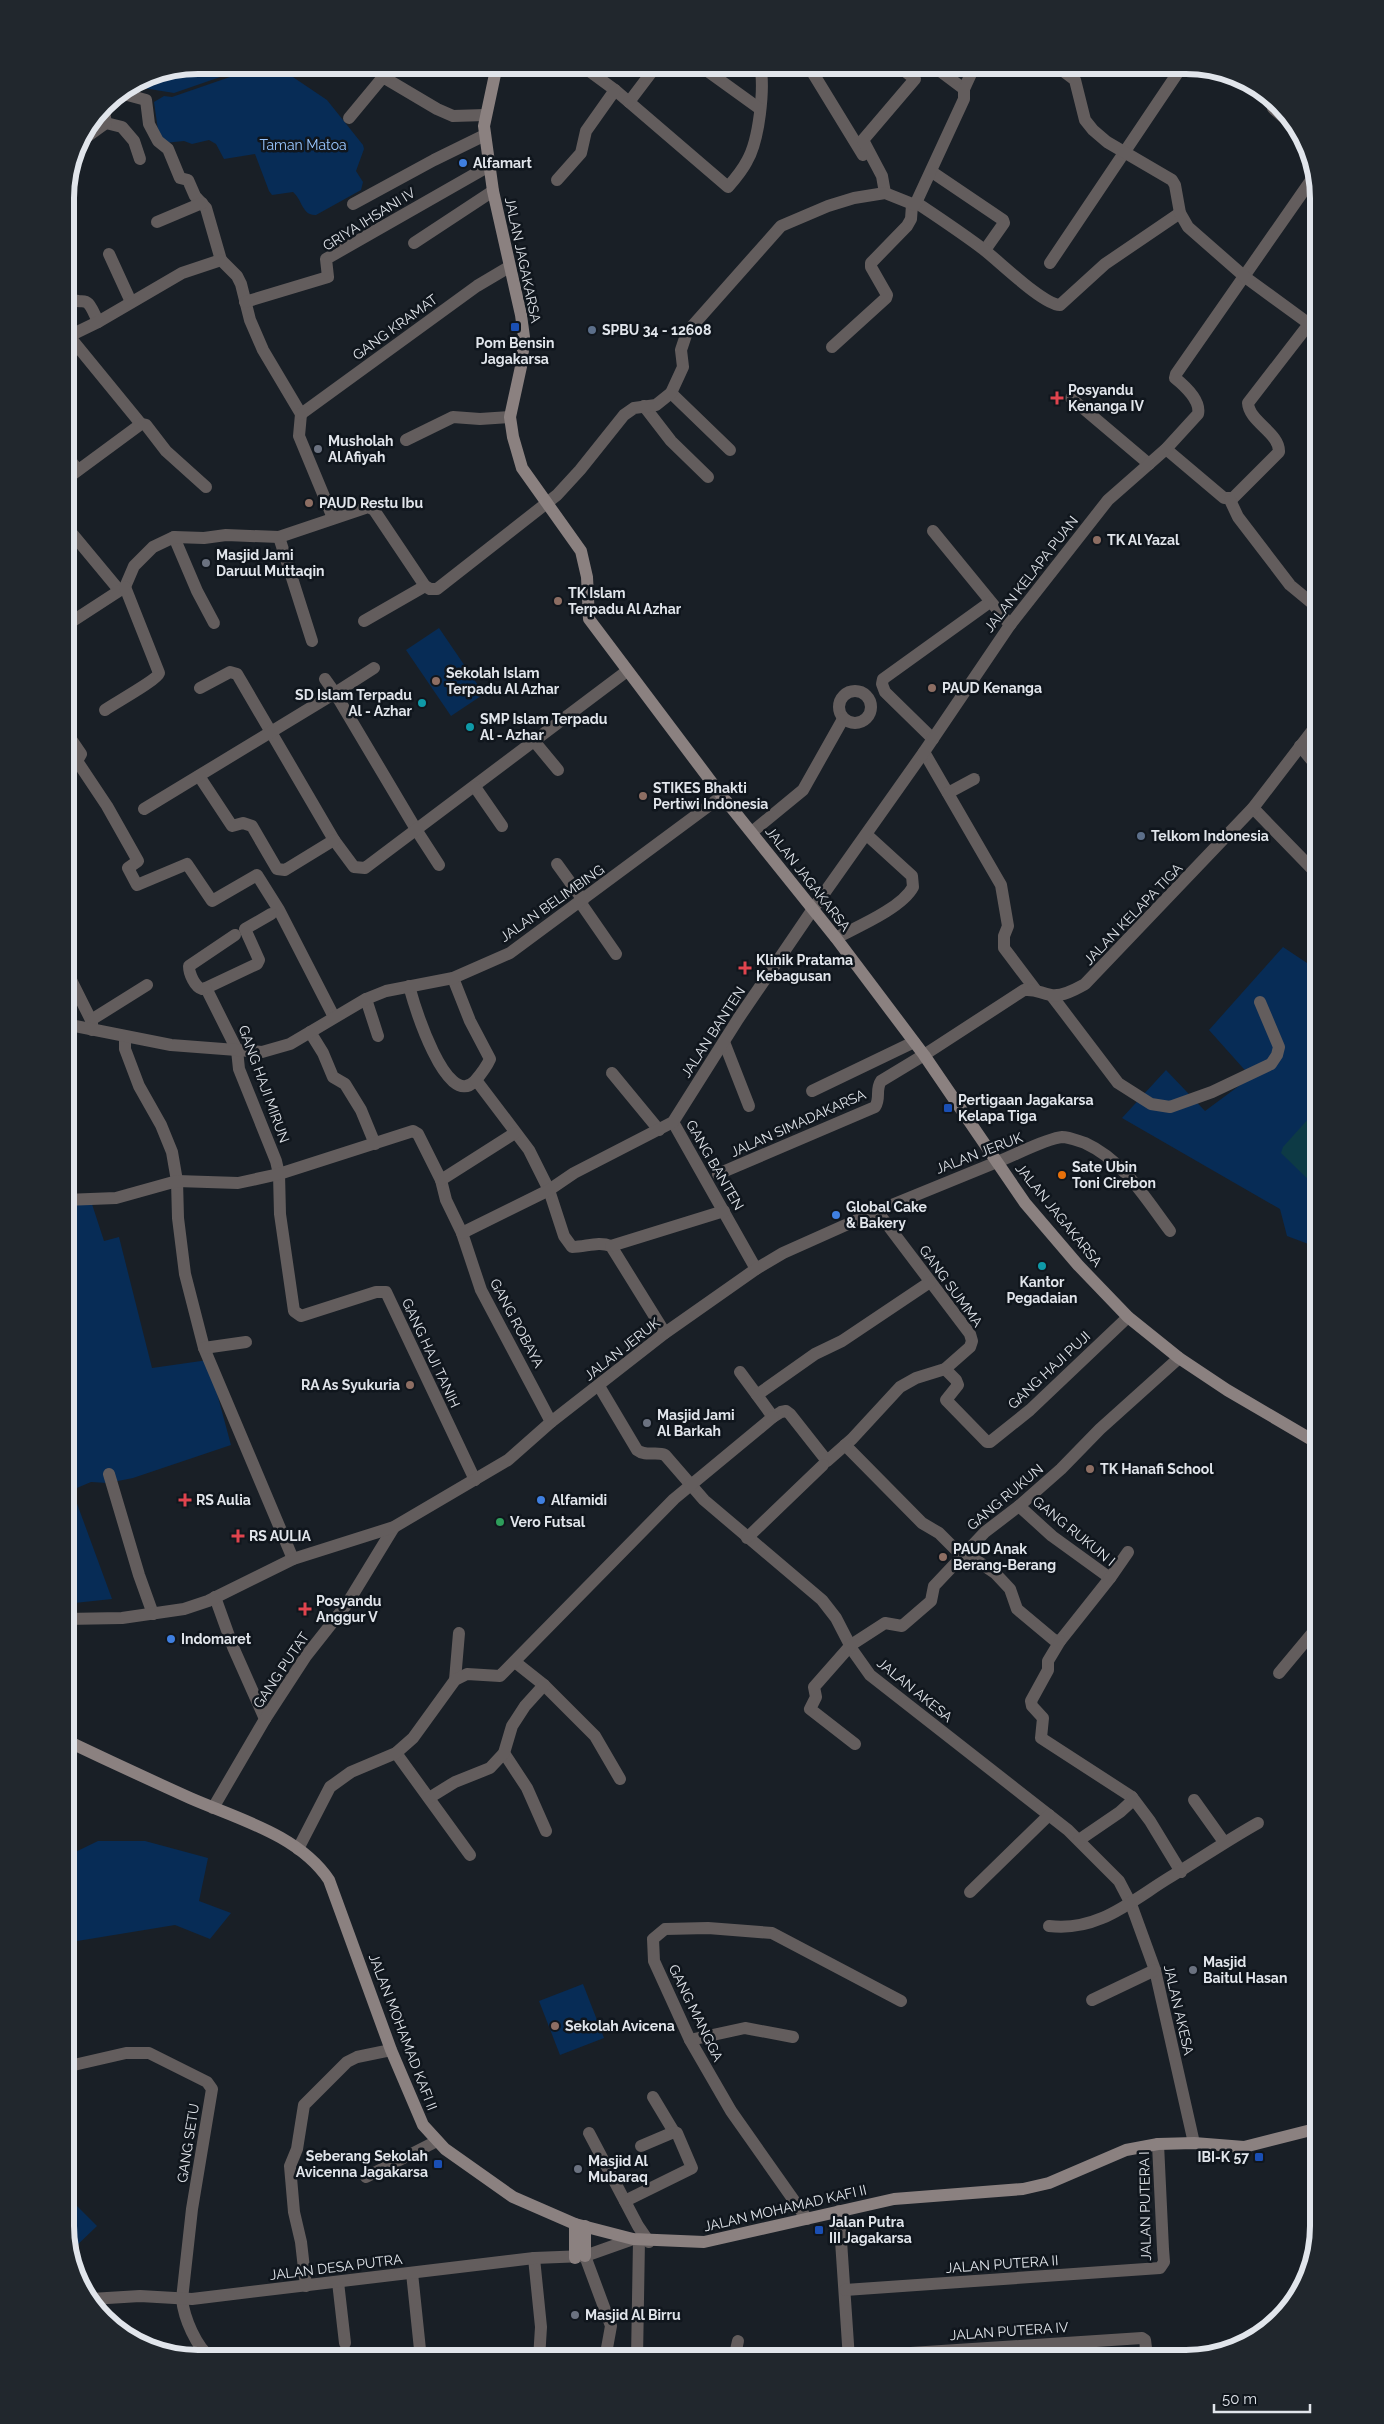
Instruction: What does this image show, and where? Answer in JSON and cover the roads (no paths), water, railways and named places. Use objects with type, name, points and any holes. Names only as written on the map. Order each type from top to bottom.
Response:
[{"type":"main road","name":"JALAN JAGAKARSA","points":[[496,74],[485,116],[485,135],[493,191],[521,315],[524,337],[522,362],[510,417],[517,455],[522,468],[581,551],[586,563],[588,619],[722,796],[836,938],[924,1055],[1025,1202],[1055,1239],[1128,1317],[1179,1358],[1227,1390],[1310,1439]]},
{"type":"main road","name":"JALAN MOHAMAD KAFI II","points":[[74,1744],[254,1825],[298,1849],[320,1866],[329,1880],[391,2050],[423,2125],[445,2149],[514,2197],[580,2225],[640,2240],[704,2242],[839,2211],[917,2196],[1023,2189],[1049,2183],[1126,2150],[1158,2144],[1194,2143],[1244,2147],[1310,2133]]},
{"type":"main road","points":[[580,2225],[580,2257]]},
{"type":"street","points":[[594,74],[616,90],[728,187],[743,168],[751,153],[760,109],[762,74]]},
{"type":"street","points":[[629,102],[650,74]]},
{"type":"street","points":[[711,74],[760,109]]},
{"type":"street","points":[[813,74],[885,193]]},
{"type":"street","points":[[885,193],[882,176],[863,140],[915,79],[909,74]]},
{"type":"street","points":[[944,74],[964,89]]},
{"type":"street","points":[[832,347],[886,298],[887,295],[871,267],[872,263],[907,226],[911,219],[915,204],[932,172],[964,99],[964,89],[971,74]]},
{"type":"street","points":[[1066,74],[1076,83],[1081,109],[1088,125],[1107,142],[1172,180],[1175,185],[1180,213],[1188,227],[1245,277],[1310,322]]},
{"type":"street","points":[[1050,263],[1177,74]]},
{"type":"street","points":[[349,118],[383,77],[437,109],[453,116],[485,116]]},
{"type":"street","points":[[556,180],[582,153],[586,130],[616,90]]},
{"type":"street","points":[[128,95],[146,100],[149,124],[158,141],[168,149],[180,178],[188,180],[195,196],[206,208],[222,260],[237,276],[250,320],[263,350],[301,414],[299,436],[333,518]]},
{"type":"street","points":[[105,115],[106,123]]},
{"type":"street","points":[[92,133],[106,123],[122,127],[134,141],[140,159]]},
{"type":"street","points":[[353,204],[485,135]]},
{"type":"street","name":"GRIYA IHSANI IV","points":[[245,302],[328,277],[326,259],[489,166]]},
{"type":"street","points":[[932,172],[1003,220],[1004,223],[985,250]]},
{"type":"street","points":[[1245,277],[1309,183]]},
{"type":"street","points":[[414,243],[493,191]]},
{"type":"street","points":[[74,620],[122,588],[134,566],[153,547],[174,537],[204,538],[226,535],[279,537],[368,507],[374,510],[425,586],[430,589],[437,589],[547,503],[571,481],[624,415],[634,408],[656,405],[671,393],[683,367],[681,350],[687,332],[781,226],[828,206],[854,198],[885,193],[915,204],[985,250],[997,263],[1046,299],[1060,306],[1105,264],[1180,213]]},
{"type":"street","points":[[157,222],[202,203]]},
{"type":"street","points":[[109,254],[131,302]]},
{"type":"street","points":[[74,334],[98,322],[182,273],[222,260]]},
{"type":"street","name":"GANG KRAMAT","points":[[301,414],[477,286],[509,266]]},
{"type":"street","name":"JALAN KELAPA PUAN","points":[[813,909],[867,835],[1010,625],[1108,500],[1166,449],[1198,414],[1199,411],[1191,394],[1175,378],[1176,374],[1245,277]]},
{"type":"street","points":[[74,300],[82,299],[89,303],[98,322]]},
{"type":"street","points":[[1230,500],[1278,452],[1277,443],[1248,410],[1248,403],[1310,331]]},
{"type":"street","points":[[74,345],[141,424],[146,425],[166,451],[206,487]]},
{"type":"street","points":[[671,393],[730,450]]},
{"type":"street","points":[[1071,398],[1148,464]]},
{"type":"street","points":[[644,406],[671,441],[708,476]]},
{"type":"street","points":[[406,440],[454,417],[480,419],[510,417]]},
{"type":"street","points":[[74,473],[141,424]]},
{"type":"street","points":[[1166,449],[1224,498],[1230,500],[1238,517],[1285,579],[1293,589],[1310,603]]},
{"type":"street","points":[[74,465],[78,470]]},
{"type":"street","points":[[933,531],[1010,625]]},
{"type":"street","points":[[74,535],[122,588],[159,673],[158,678],[154,681],[124,697],[105,710]]},
{"type":"street","points":[[174,537],[197,591],[214,623]]},
{"type":"street","points":[[279,537],[312,641]]},
{"type":"street","points":[[364,621],[425,586]]},
{"type":"street","points":[[933,739],[885,692],[882,684],[883,679],[990,602]]},
{"type":"street","points":[[144,809],[374,668]]},
{"type":"street","points":[[200,688],[230,672],[236,674],[334,840],[354,867],[359,869],[365,868],[417,831],[628,671]]},
{"type":"street","points":[[325,679],[439,865]]},
{"type":"street","points":[[752,832],[803,790],[843,719]]},
{"type":"street","name":"JALAN KELAPA TIGA","points":[[1052,996],[1077,989],[1094,976],[1253,808],[1310,733]]},
{"type":"street","points":[[534,741],[558,770]]},
{"type":"street","points":[[74,744],[81,754],[77,762],[107,806],[138,861],[128,868],[137,885],[187,864],[212,901],[257,876],[266,887],[298,945],[334,1017]]},
{"type":"street","points":[[1300,746],[1310,759]]},
{"type":"street","points":[[924,752],[1001,885],[1008,926],[1004,936],[1004,948],[1035,989]]},
{"type":"street","points":[[198,776],[229,824],[235,827],[243,823],[252,826],[277,868],[281,870],[334,840]]},
{"type":"street","points":[[948,794],[974,778]]},
{"type":"street","points":[[475,787],[502,826]]},
{"type":"street","name":"JALAN BELIMBING","points":[[74,1024],[91,1025],[125,1037],[171,1045],[262,1052],[290,1044],[366,999],[386,991],[453,978],[510,953],[722,796]]},
{"type":"street","points":[[1253,808],[1310,867]]},
{"type":"street","points":[[836,938],[892,907],[908,895],[913,887],[912,876],[867,835]]},
{"type":"street","points":[[557,864],[616,954]]},
{"type":"street","name":"JALAN BANTEN","points":[[673,1122],[813,909]]},
{"type":"street","points":[[206,988],[257,964],[259,960],[258,955],[245,929],[271,914]]},
{"type":"street","name":"GANG HAJI MIRUN","points":[[236,935],[189,966],[189,971],[198,987],[206,988],[237,1050],[239,1070],[279,1174],[280,1214],[294,1311],[301,1316]]},
{"type":"street","points":[[409,986],[415,1009],[443,1071],[457,1086],[463,1088],[471,1085],[476,1080],[490,1059],[470,1021],[453,978]]},
{"type":"street","points":[[74,988],[91,1025],[147,985]]},
{"type":"street","points":[[924,1055],[1024,990],[1035,989],[1052,996],[1118,1083],[1151,1104],[1170,1107],[1212,1092],[1271,1064],[1278,1055],[1279,1047],[1260,1002]]},
{"type":"street","points":[[366,999],[378,1036]]},
{"type":"street","points":[[74,1200],[116,1198],[177,1181],[238,1183],[279,1174],[375,1144],[361,1110],[345,1084],[333,1077],[323,1053],[310,1032]]},
{"type":"street","points":[[125,1037],[126,1049],[139,1086],[161,1125],[172,1152],[177,1181],[182,1255],[204,1348],[250,1453],[293,1559]]},
{"type":"street","points":[[724,1042],[748,1106]]},
{"type":"street","points":[[812,1091],[914,1042]]},
{"type":"street","name":"JALAN SIMADAKARSA","points":[[718,1174],[875,1107],[879,1100],[877,1088],[881,1081],[924,1055]]},
{"type":"street","points":[[612,1073],[659,1130]]},
{"type":"street","points":[[476,1080],[529,1150],[549,1190],[564,1236],[572,1247],[586,1247],[604,1243],[611,1246],[665,1333]]},
{"type":"street","name":"GANG BANTEN","points":[[462,1233],[549,1190],[574,1174],[673,1122],[756,1269]]},
{"type":"street","name":"GANG ROBAYA","points":[[375,1144],[413,1131],[418,1134],[441,1180],[446,1200],[462,1233],[481,1290],[552,1422]]},
{"type":"street","points":[[441,1180],[515,1133]]},
{"type":"street","name":"JALAN JERUK","points":[[74,1619],[122,1618],[184,1609],[215,1597],[293,1559],[394,1527],[508,1460],[552,1422],[665,1333],[756,1269],[783,1253],[877,1211],[1054,1139],[1064,1137],[1078,1141],[1109,1156],[1124,1169],[1170,1231]]},
{"type":"street","points":[[611,1246],[724,1211]]},
{"type":"street","name":"GANG SUMMA","points":[[877,1211],[970,1334],[972,1341],[970,1347],[945,1369]]},
{"type":"street","points":[[757,1395],[815,1354],[842,1341],[930,1282]]},
{"type":"street","name":"GANG HAJI TANIH","points":[[301,1316],[376,1292],[386,1292],[475,1480]]},
{"type":"street","name":"GANG HAJI PUJI","points":[[945,1369],[958,1384],[946,1400],[987,1442],[993,1441],[1030,1410],[1128,1317]]},
{"type":"street","points":[[204,1348],[246,1342]]},
{"type":"street","name":"GANG RUKUN","points":[[851,1645],[885,1623],[902,1626],[931,1601],[934,1586],[985,1532],[1019,1506],[1061,1469],[1100,1429],[1179,1358]]},
{"type":"street","points":[[454,1680],[467,1674],[500,1676],[689,1485],[773,1417],[786,1411],[790,1414],[827,1461],[845,1445],[900,1387],[916,1378],[945,1369]]},
{"type":"street","points":[[740,1372],[773,1417]]},
{"type":"street","name":"JALAN AKESA","points":[[599,1386],[638,1450],[644,1454],[660,1453],[665,1455],[689,1485],[747,1538],[822,1600],[836,1618],[851,1645],[852,1651],[870,1675],[1049,1815],[1079,1840],[1119,1881],[1131,1904],[1155,1970],[1194,2143]]},
{"type":"street","points":[[845,1445],[922,1523],[939,1533],[963,1554],[995,1574],[1010,1589],[1017,1609],[1054,1640],[1060,1641]]},
{"type":"street","points":[[747,1538],[823,1465]]},
{"type":"street","points":[[109,1474],[138,1575],[153,1614]]},
{"type":"street","name":"GANG RUKUN I","points":[[1019,1506],[1052,1536],[1110,1578]]},
{"type":"street","name":"GANG PUTAT","points":[[213,1808],[265,1719],[306,1656],[347,1604],[394,1527]]},
{"type":"street","points":[[1128,1552],[1060,1641],[1048,1662],[1048,1670],[1031,1701],[1032,1706],[1042,1718],[1041,1738],[1132,1797],[1150,1821],[1181,1872]]},
{"type":"street","points":[[215,1597],[233,1647],[265,1719]]},
{"type":"street","points":[[298,1849],[330,1787],[351,1772],[396,1753],[413,1738],[454,1680],[459,1633]]},
{"type":"street","points":[[1279,1673],[1310,1636]]},
{"type":"street","points":[[851,1645],[814,1688],[816,1697],[810,1709],[855,1744]]},
{"type":"street","points":[[515,1662],[544,1685],[595,1736],[620,1778]]},
{"type":"street","points":[[429,1798],[455,1782],[490,1768],[504,1753],[512,1726],[530,1699],[544,1685]]},
{"type":"street","points":[[396,1753],[470,1855]]},
{"type":"street","points":[[504,1753],[527,1788],[546,1831]]},
{"type":"street","points":[[1079,1840],[1120,1812],[1132,1801],[1132,1797]]},
{"type":"street","points":[[1194,1800],[1224,1842]]},
{"type":"street","points":[[970,1892],[1049,1815]]},
{"type":"street","points":[[1049,1926],[1065,1928],[1116,1913],[1224,1842],[1258,1823]]},
{"type":"street","name":"GANG MANGGA","points":[[808,2219],[731,2111],[690,2040],[654,1961],[653,1939],[665,1929],[708,1928],[772,1933],[902,2002]]},
{"type":"street","points":[[1092,2000],[1155,1970]]},
{"type":"street","points":[[690,2040],[745,2028],[793,2037]]},
{"type":"street","points":[[306,2286],[301,2242],[294,2212],[290,2166],[297,2149],[304,2105],[347,2062],[357,2057],[391,2050]]},
{"type":"street","name":"GANG SETU","points":[[74,2065],[126,2053],[149,2053],[207,2082],[212,2089],[192,2209],[187,2299]]},
{"type":"street","points":[[625,2201],[692,2168],[680,2136],[674,2132],[653,2097]]},
{"type":"street","points":[[641,2146],[674,2132]]},
{"type":"street","points":[[589,2133],[625,2201],[640,2240],[637,2350]]},
{"type":"street","points":[[366,2177],[437,2140]]},
{"type":"street","name":"JALAN PUTERA I","points":[[1158,2144],[1164,2262],[1160,2268]]},
{"type":"street","points":[[839,2211],[846,2290],[849,2350]]},
{"type":"street","name":"JALAN DESA PUTRA","points":[[97,2299],[140,2296],[187,2299],[214,2297],[534,2258],[580,2257],[640,2240]]},
{"type":"street","points":[[580,2257],[612,2326],[607,2350]]},
{"type":"street","points":[[534,2258],[541,2327],[540,2350]]},
{"type":"street","name":"JALAN PUTERA II","points":[[846,2290],[1160,2268]]},
{"type":"street","points":[[412,2273],[419,2350]]},
{"type":"street","points":[[338,2282],[345,2343]]},
{"type":"street","points":[[187,2299],[184,2312],[203,2350]]},
{"type":"street","name":"JALAN PUTERA IV","points":[[966,2350],[1142,2338],[1145,2340],[1145,2350]]},
{"type":"street","points":[[736,2350],[738,2341]]},
{"type":"place","name":"Alfamart","points":[[463,163]]},
{"type":"place","name":"Pom Bensin Jagakarsa","points":[[515,327]]},
{"type":"place","name":"SPBU 34 - 12608","points":[[592,330]]},
{"type":"place","name":"Posyandu Kenanga IV","points":[[1057,398]]},
{"type":"place","name":"Musholah Al Afiyah","points":[[318,449]]},
{"type":"place","name":"PAUD Restu Ibu","points":[[309,503]]},
{"type":"place","name":"TK Al Yazal","points":[[1097,540]]},
{"type":"place","name":"Masjid Jami Daruul Muttaqin","points":[[206,563]]},
{"type":"place","name":"TK Islam Terpadu Al Azhar","points":[[558,601]]},
{"type":"place","name":"Sekolah Islam Terpadu Al Azhar","points":[[436,681]]},
{"type":"place","name":"PAUD Kenanga","points":[[932,688]]},
{"type":"place","name":"SD Islam Terpadu Al - Azhar","points":[[422,703]]},
{"type":"place","name":"SMP Islam Terpadu Al - Azhar","points":[[470,727]]},
{"type":"place","name":"STIKES Bhakti Pertiwi Indonesia","points":[[643,796]]},
{"type":"place","name":"Telkom Indonesia","points":[[1141,836]]},
{"type":"place","name":"Klinik Pratama Kebagusan","points":[[745,968]]},
{"type":"place","name":"Pertigaan Jagakarsa Kelapa Tiga","points":[[948,1108]]},
{"type":"place","name":"Sate Ubin Toni Cirebon","points":[[1062,1175]]},
{"type":"place","name":"Global Cake & Bakery","points":[[836,1215]]},
{"type":"place","name":"Kantor Pegadaian","points":[[1042,1266]]},
{"type":"place","name":"RA As Syukuria","points":[[410,1385]]},
{"type":"place","name":"Masjid Jami Al Barkah","points":[[647,1423]]},
{"type":"place","name":"TK Hanafi School","points":[[1090,1469]]},
{"type":"place","name":"RS Aulia","points":[[185,1500]]},
{"type":"place","name":"Alfamidi","points":[[541,1500]]},
{"type":"place","name":"Vero Futsal","points":[[500,1522]]},
{"type":"place","name":"RS AULIA","points":[[238,1536]]},
{"type":"place","name":"PAUD Anak Berang-Berang","points":[[943,1557]]},
{"type":"place","name":"Posyandu Anggur V","points":[[305,1609]]},
{"type":"place","name":"Indomaret","points":[[171,1639]]},
{"type":"place","name":"Masjid Baitul Hasan","points":[[1193,1970]]},
{"type":"place","name":"Sekolah Avicena","points":[[555,2026]]},
{"type":"place","name":"IBI-K 57","points":[[1259,2157]]},
{"type":"place","name":"Seberang Sekolah Avicenna Jagakarsa","points":[[438,2164]]},
{"type":"place","name":"Masjid Al Mubaraq","points":[[578,2169]]},
{"type":"place","name":"Jalan Putra III Jagakarsa","points":[[819,2230]]},
{"type":"place","name":"Masjid Al Birru","points":[[575,2315]]},
{"type":"park label","name":"Taman Matoa","points":[[303,145]]}]
